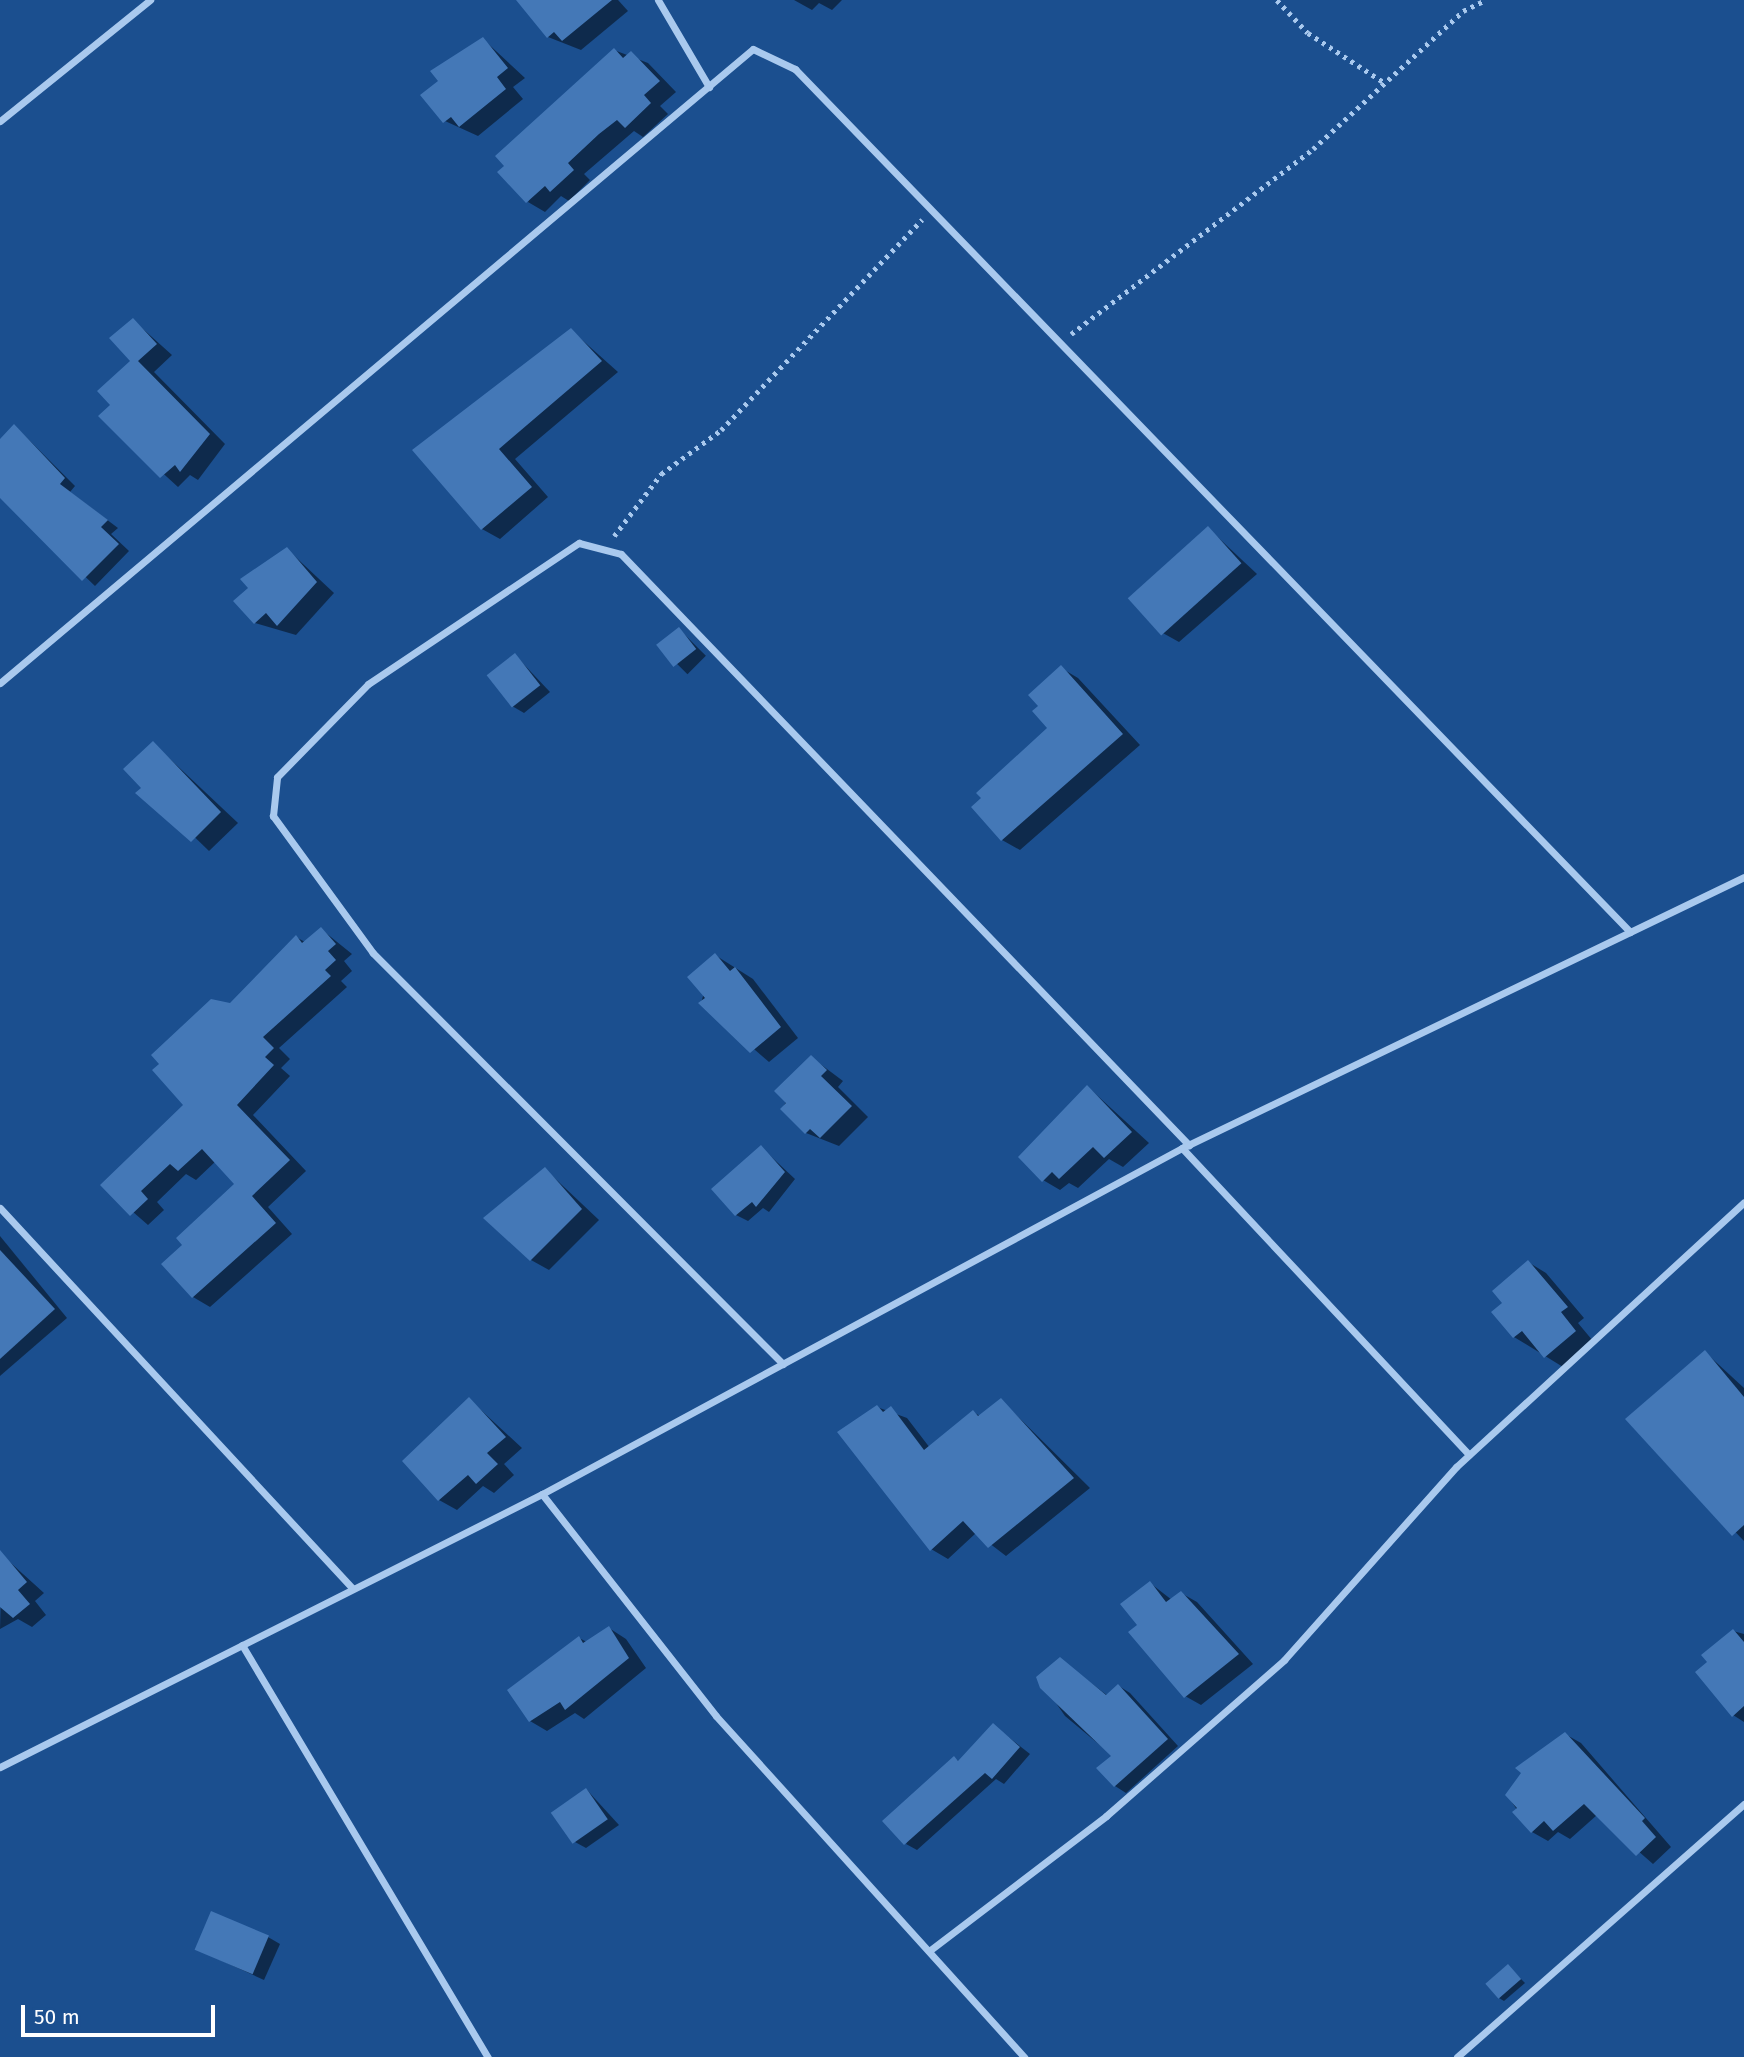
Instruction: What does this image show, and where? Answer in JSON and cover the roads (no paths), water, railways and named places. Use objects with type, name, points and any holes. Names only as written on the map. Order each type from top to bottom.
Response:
[{"type":"street","points":[[0,121],[150,0]]},
{"type":"street","points":[[658,0],[709,87]]},
{"type":"street","points":[[0,683],[753,49],[795,69],[930,212],[1630,932]]},
{"type":"street","points":[[783,1364],[373,953],[273,816],[277,777],[368,684],[579,543],[621,554],[757,691],[1186,1147],[1469,1455]]},
{"type":"street","points":[[0,1767],[542,1494],[1186,1147],[1744,877]]},
{"type":"street","points":[[929,1951],[1106,1816],[1284,1660],[1469,1455],[1744,1202]]},
{"type":"street","points":[[0,1208],[353,1589]]},
{"type":"street","points":[[542,1494],[716,1716],[1024,2057]]},
{"type":"street","points":[[242,1645],[488,2057]]},
{"type":"street","points":[[1457,2057],[1744,1804]]}]
